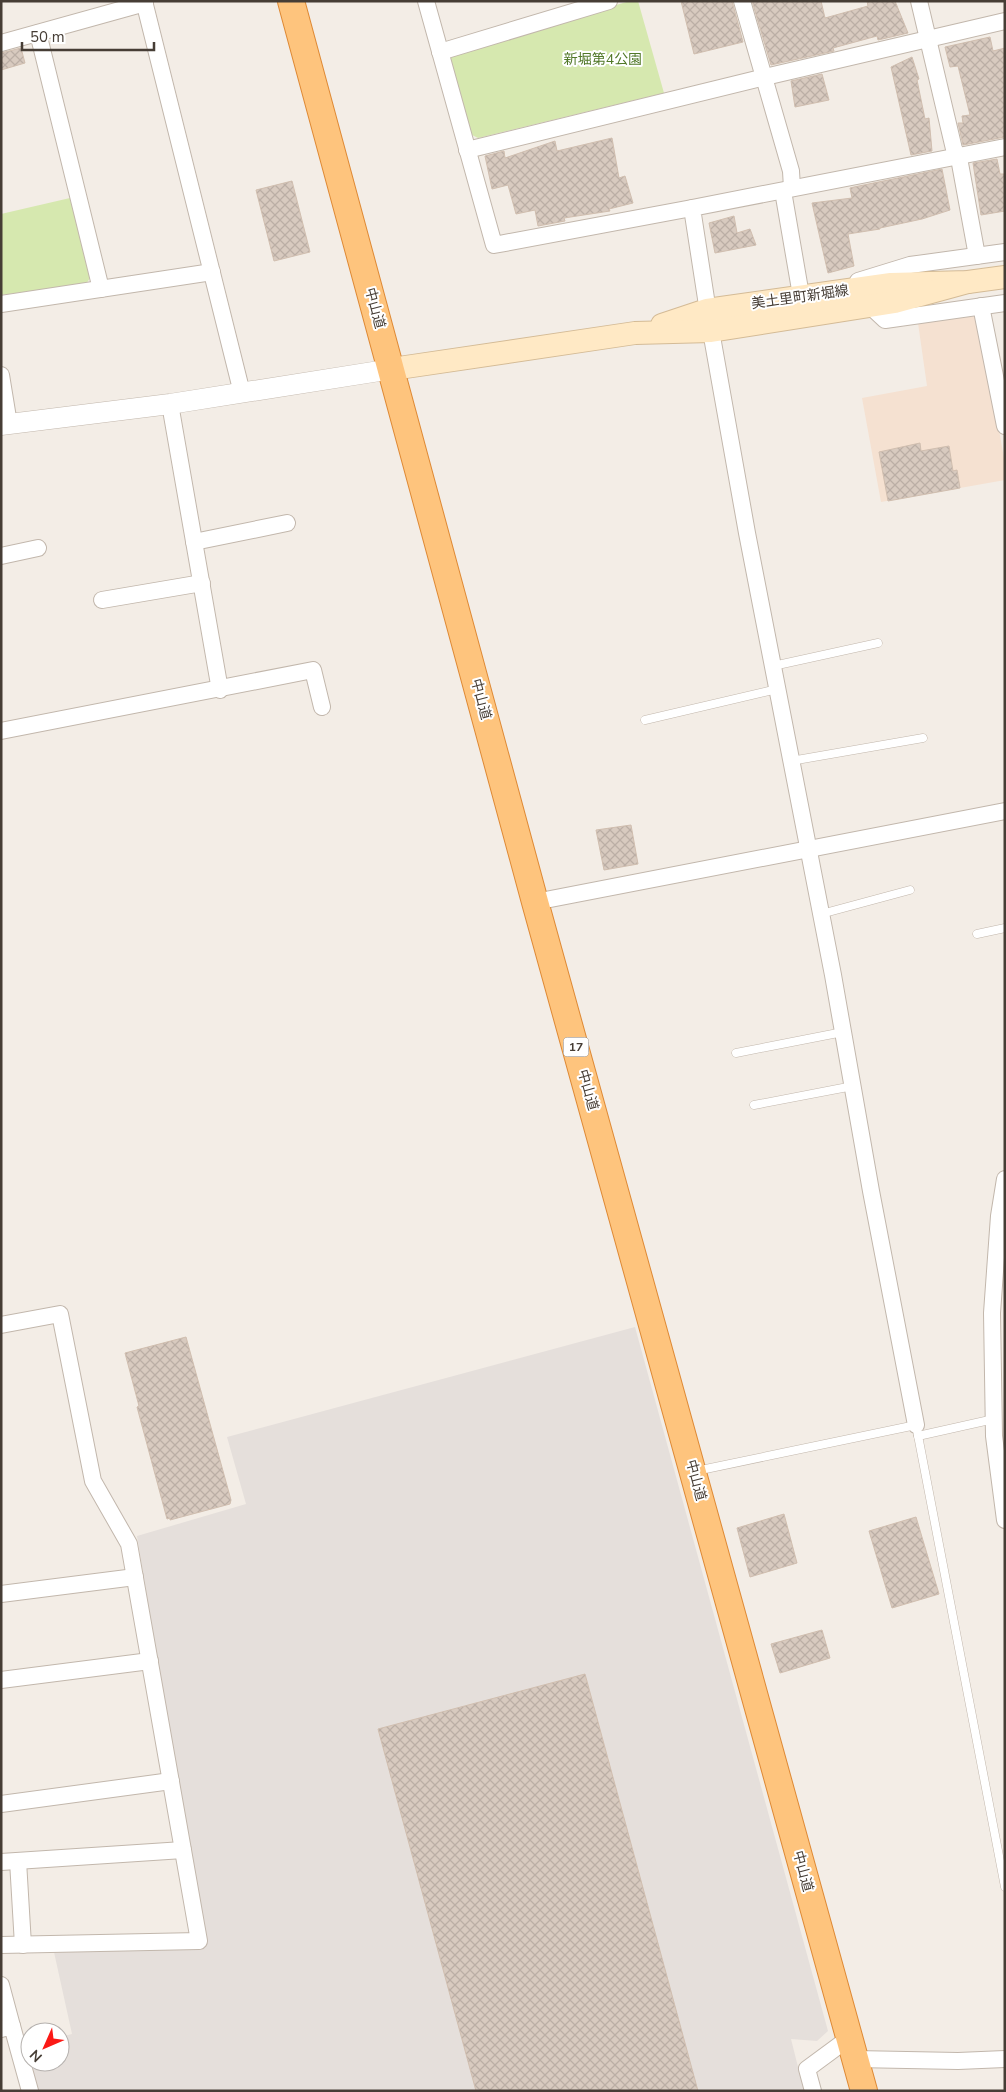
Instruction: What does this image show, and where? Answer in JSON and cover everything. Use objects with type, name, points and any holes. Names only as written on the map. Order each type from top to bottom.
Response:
[{"type":"highway","name":"中山道","points":[[291,1],[535,902],[864,2091]]},
{"type":"main road","name":"美土里町新堀線","points":[[392,369],[868,296],[895,302],[968,282],[1005,277]]},
{"type":"street","points":[[426,1],[494,245],[945,158],[959,158],[1005,147]]},
{"type":"street","points":[[440,52],[609,1]]},
{"type":"street","points":[[742,1],[790,171],[787,189],[803,306],[910,265],[1005,252]]},
{"type":"street","points":[[919,1],[954,149],[959,158],[977,256]]},
{"type":"street","points":[[1,43],[144,2],[242,393]]},
{"type":"street","points":[[467,150],[764,77],[1005,22]]},
{"type":"street","points":[[38,33],[101,289]]},
{"type":"street","points":[[692,208],[709,320],[772,666],[821,914],[917,1431]]},
{"type":"street","points":[[1,304],[212,272]]},
{"type":"street","points":[[868,296],[884,320],[1005,303]]},
{"type":"street","points":[[981,306],[1005,426]]},
{"type":"street","points":[[1,375],[5,425],[170,404],[392,369]]},
{"type":"street","points":[[170,404],[220,690]]},
{"type":"street","points":[[194,542],[287,523]]},
{"type":"street","points":[[1,556],[38,548]]},
{"type":"street","points":[[102,600],[202,583]]},
{"type":"street","points":[[1,731],[220,690],[313,670],[322,707]]},
{"type":"street","points":[[535,902],[1005,811]]},
{"type":"street","points":[[1005,1179],[992,1313],[994,1419],[1005,1520]]},
{"type":"street","points":[[1,1325],[60,1314],[93,1481],[129,1544],[199,1941],[1,1945]]},
{"type":"street","points":[[1,1594],[135,1576]]},
{"type":"street","points":[[1,1680],[150,1661]]},
{"type":"street","points":[[1,1804],[171,1781]]},
{"type":"street","points":[[1,1862],[183,1850]]},
{"type":"street","points":[[18,1861],[22,1945]]},
{"type":"street","points":[[1,1985],[7,2027],[30,2091]]},
{"type":"street","points":[[813,2091],[807,2069],[852,2048],[958,2062],[1005,2059]]},
{"type":"lane","points":[[772,666],[878,643]]},
{"type":"lane","points":[[645,720],[777,689]]},
{"type":"lane","points":[[791,760],[923,738]]},
{"type":"lane","points":[[821,914],[910,890]]},
{"type":"lane","points":[[977,934],[1005,928]]},
{"type":"lane","points":[[736,1053],[843,1032]]},
{"type":"lane","points":[[754,1105],[853,1086]]},
{"type":"lane","points":[[694,1471],[994,1419]]},
{"type":"lane","points":[[917,1431],[1005,1887]]},
{"type":"shaded area","points":[[979,317],[1005,464],[1005,480],[881,502],[862,398],[927,386],[918,323]]},
{"type":"shaded area","points":[[635,1327],[828,2031],[817,2041],[791,2039],[804,2091],[38,2091],[33,2072],[70,2072],[70,2034],[72,2034],[52,1943],[203,1941],[137,1536],[246,1504],[227,1437]]},
{"type":"green space","name":"新堀第4公園","points":[[630,1],[638,1],[664,93],[478,138],[470,134],[450,60],[454,52]]},
{"type":"green space","points":[[70,198],[90,278],[86,284],[1,295],[1,214]]},
{"type":"building","points":[[681,1],[732,1],[743,42],[694,54]]},
{"type":"building","points":[[752,1],[821,1],[825,18],[868,6],[867,1],[895,1],[908,33],[878,40],[877,36],[833,48],[834,51],[771,65]]},
{"type":"building","points":[[990,37],[993,51],[1005,48],[1005,137],[963,145],[958,123],[963,123],[962,116],[970,115],[958,66],[950,67],[945,47]]},
{"type":"building","points":[[21,48],[25,63],[1,70],[1,53]]},
{"type":"building","points":[[912,57],[919,79],[917,80],[925,119],[929,118],[932,151],[911,155],[891,67]]},
{"type":"building","points":[[822,74],[829,100],[795,107],[791,81]]},
{"type":"building","points":[[612,138],[619,178],[625,176],[633,203],[609,209],[610,211],[564,218],[565,221],[538,226],[535,210],[516,214],[508,185],[492,189],[485,156],[504,151],[505,158],[555,141],[557,151]]},
{"type":"building","points":[[997,159],[1000,174],[1005,174],[1005,211],[981,215],[973,163]]},
{"type":"building","points":[[942,169],[950,210],[880,229],[848,234],[854,266],[828,273],[812,203],[852,198],[850,188]]},
{"type":"building","points":[[292,181],[310,252],[274,261],[256,190]]},
{"type":"building","points":[[734,216],[737,233],[750,229],[756,245],[715,253],[709,223]]},
{"type":"building","points":[[920,443],[921,451],[949,446],[953,471],[957,470],[960,488],[888,501],[879,452]]},
{"type":"building","points":[[631,825],[638,864],[604,870],[596,830]]},
{"type":"building","points":[[186,1337],[231,1500],[230,1504],[170,1520],[170,1518],[167,1519],[137,1407],[139,1406],[125,1353]]},
{"type":"building","points":[[784,1514],[797,1563],[750,1577],[737,1528]]},
{"type":"building","points":[[916,1517],[939,1594],[892,1608],[869,1531]]},
{"type":"building","points":[[822,1630],[830,1658],[780,1673],[771,1644]]},
{"type":"building","points":[[585,1674],[698,2091],[476,2091],[378,1729]]}]
